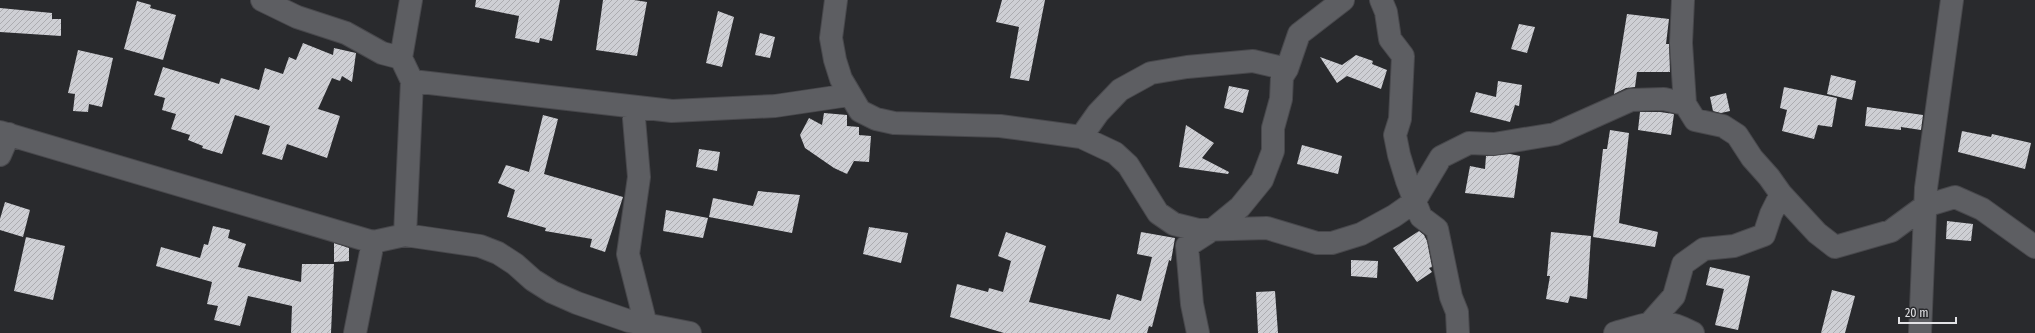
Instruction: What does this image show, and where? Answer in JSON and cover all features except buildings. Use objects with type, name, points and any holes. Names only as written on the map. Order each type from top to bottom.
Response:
[{"type":"street","points":[[262,0],[297,17],[346,33],[382,53],[401,58]]},
{"type":"street","points":[[405,235],[412,81],[401,58],[411,0]]},
{"type":"street","points":[[836,0],[831,38],[841,79],[849,95],[860,111],[876,119],[894,123],[1000,126],[1081,137],[1115,152],[1128,165],[1158,213],[1174,224],[1198,230],[1267,228],[1317,242],[1332,243],[1375,228],[1414,202],[1441,157],[1469,143],[1494,144],[1555,134],[1631,100],[1658,99],[1685,104]]},
{"type":"street","points":[[1198,333],[1192,304],[1187,246],[1212,230],[1240,207],[1262,180],[1273,151],[1273,128],[1281,99],[1282,77],[1287,69],[1299,34],[1343,0]]},
{"type":"street","points":[[1381,0],[1386,12],[1390,39],[1403,56],[1400,118],[1396,135],[1401,162],[1414,202],[1421,217],[1437,229],[1451,297],[1457,312],[1458,333]]},
{"type":"street","points":[[1683,0],[1681,43],[1685,104],[1695,120],[1723,126],[1737,135],[1752,158],[1769,177],[1781,194],[1817,233],[1834,247],[1892,231],[1925,206],[1955,197],[1982,209],[2030,245],[2035,247]]},
{"type":"street","points":[[1920,333],[1926,188],[1952,0]]},
{"type":"street","points":[[1081,137],[1098,113],[1120,90],[1151,73],[1187,67],[1253,61],[1287,69]]},
{"type":"street","points":[[412,81],[672,111],[775,106],[849,95]]},
{"type":"street","points":[[633,107],[639,177],[628,254],[646,329]]},
{"type":"street","points":[[0,155],[5,133],[373,242],[405,235],[480,246],[498,253],[515,264],[533,280],[552,292],[577,303],[646,329],[690,333]]},
{"type":"street","points":[[1650,323],[1674,296],[1683,264],[1704,249],[1734,246],[1764,235],[1771,214],[1781,194]]},
{"type":"street","points":[[355,333],[373,242]]},
{"type":"street","points":[[1615,333],[1650,323],[1666,321],[1693,333]]}]
